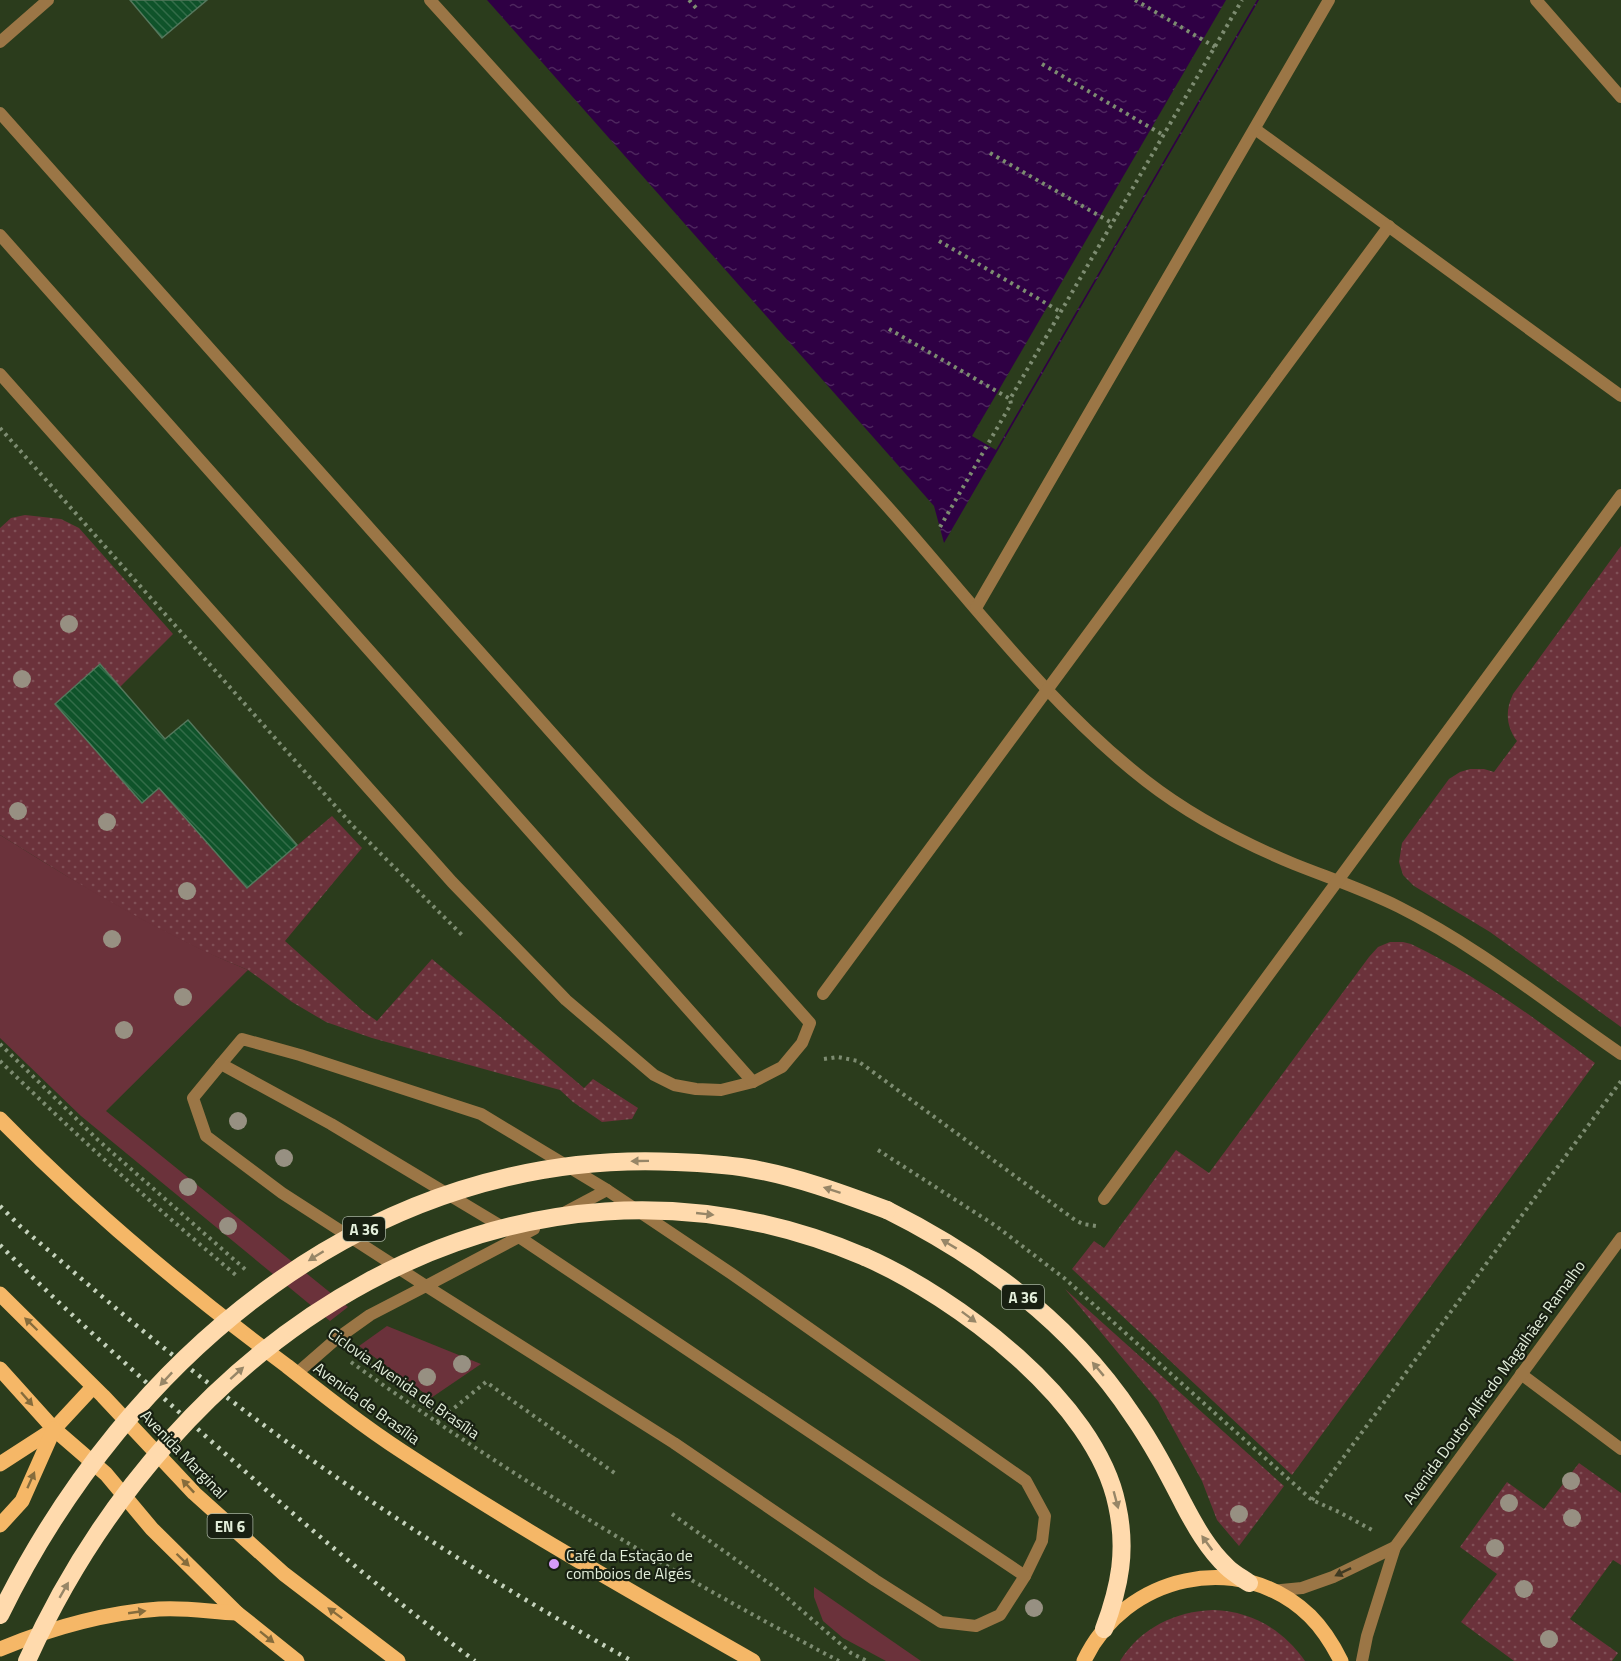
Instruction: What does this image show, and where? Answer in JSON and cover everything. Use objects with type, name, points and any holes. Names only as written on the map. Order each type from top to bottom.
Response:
[{"type":"highway","name":"A 36","points":[[0,1616],[36,1546],[89,1468],[116,1434],[183,1360],[251,1301],[297,1268],[370,1226],[414,1205],[458,1189],[504,1177],[558,1166],[603,1162],[652,1161],[746,1167],[787,1176],[834,1190],[887,1210],[945,1241],[992,1272],[1032,1305],[1088,1357],[1147,1436],[1208,1546],[1227,1568],[1249,1583]]},
{"type":"highway","points":[[27,1661],[64,1589],[102,1528],[145,1471],[220,1388],[283,1335],[342,1295],[382,1272],[455,1242],[501,1228],[565,1215],[629,1211],[680,1211],[757,1221],[830,1242],[899,1273],[946,1300],[1000,1342],[1051,1390],[1093,1446],[1107,1473],[1117,1503],[1121,1530],[1122,1566],[1115,1599],[1104,1629]]},
{"type":"main road","name":"Avenida de Brasília","points":[[0,1119],[110,1222],[243,1334],[402,1451],[568,1556],[753,1661]]},
{"type":"main road","name":"Avenida Marginal","points":[[0,1293],[63,1355],[194,1494],[276,1567],[398,1661]]},
{"type":"main road","points":[[0,1369],[54,1429],[105,1474],[152,1529],[237,1613],[297,1661]]},
{"type":"main road","points":[[0,1464],[54,1429],[93,1387]]},
{"type":"main road","points":[[0,1525],[22,1501],[54,1429]]},
{"type":"main road","name":"Avenida Doutor Alfredo Magalhães Ramalho","points":[[1087,1654],[1104,1629],[1129,1605],[1169,1585],[1203,1578],[1249,1583],[1282,1596],[1310,1617],[1326,1635],[1341,1661]]},
{"type":"main road","points":[[0,1649],[44,1631],[80,1622],[161,1608],[237,1613]]},
{"type":"main road","points":[[1073,1661],[1087,1654]]},
{"type":"street","points":[[0,42],[48,0]]},
{"type":"street","points":[[430,0],[887,506],[1047,689],[1100,744],[1148,783],[1193,814],[1250,844],[1399,907],[1450,935],[1498,966],[1621,1054]]},
{"type":"street","points":[[976,608],[1329,0]]},
{"type":"street","points":[[1536,0],[1621,97]]},
{"type":"street","points":[[0,113],[810,1023],[802,1043],[782,1067],[753,1082],[721,1090],[674,1085],[654,1076],[566,1000],[452,882],[0,374]]},
{"type":"street","points":[[1255,129],[1621,396]]},
{"type":"street","points":[[823,994],[1389,226]]},
{"type":"street","points":[[0,235],[753,1082]]},
{"type":"street","points":[[1104,1199],[1621,495]]},
{"type":"street","points":[[242,1039],[300,1055],[482,1114],[607,1190],[732,1274],[1026,1481],[1044,1516],[1042,1541],[1024,1576],[1000,1614],[975,1626],[941,1622],[875,1580],[674,1443],[282,1193],[206,1136],[193,1098],[242,1039]]},
{"type":"street","points":[[221,1064],[331,1124],[519,1237],[1024,1576]]},
{"type":"street","points":[[296,1374],[370,1315],[607,1190]]},
{"type":"street","name":"Avenida Doutor Alfredo Magalhães Ramalho","points":[[1362,1661],[1367,1636],[1395,1547],[1621,1238]]},
{"type":"street","points":[[1521,1374],[1621,1449]]},
{"type":"street","name":"Avenida Doutor Alfredo Magalhães Ramalho","points":[[1271,1591],[1302,1588],[1333,1577],[1395,1547]]},
{"type":"path","points":[[689,0],[697,9]]},
{"type":"path","points":[[1135,0],[1215,46]]},
{"type":"path","points":[[939,528],[1011,404],[1010,399],[1242,0]]},
{"type":"path","points":[[1042,64],[1164,135]]},
{"type":"path","points":[[990,153],[1112,223]]},
{"type":"path","points":[[939,241],[1061,312]]},
{"type":"path","points":[[889,329],[1010,399]]},
{"type":"path","points":[[0,428],[353,826],[470,942]]},
{"type":"path","points":[[0,1044],[98,1140],[248,1272]]},
{"type":"path","points":[[817,1061],[835,1057],[858,1061],[1078,1222],[1090,1226],[1105,1225]]},
{"type":"path","points":[[0,1061],[85,1143],[240,1278]]},
{"type":"path","points":[[1312,1500],[1621,1081]]},
{"type":"path","points":[[878,1150],[996,1226],[1064,1278],[1312,1500],[1366,1525],[1395,1547]]},
{"type":"path","points":[[332,1343],[442,1418]]},
{"type":"path","name":"Ciclovia Avenida de Brasília","points":[[332,1343],[437,1422],[562,1504],[635,1548],[839,1661]]},
{"type":"path","points":[[437,1422],[486,1382],[616,1474]]},
{"type":"path","points":[[672,1514],[777,1589],[851,1653],[867,1661]]},
{"type":"shaded area","points":[[25,515],[61,519],[79,528],[173,634],[120,687],[100,665],[55,704],[142,803],[159,788],[247,888],[332,816],[362,848],[285,941],[377,1021],[432,959],[584,1088],[593,1079],[638,1108],[632,1119],[602,1122],[560,1090],[372,1038],[326,1022],[292,1002],[248,970],[158,929],[97,895],[0,835],[0,528],[11,518]]},
{"type":"shaded area","points":[[1621,546],[1621,1027],[1490,932],[1414,886],[1403,875],[1399,862],[1402,843],[1449,779],[1470,769],[1494,772],[1517,741],[1508,718],[1513,694]]},
{"type":"shaded area","points":[[0,835],[152,925],[248,970],[106,1111],[348,1307],[330,1321],[81,1116],[0,1038]]},
{"type":"shaded area","points":[[1390,942],[1411,944],[1460,970],[1529,1014],[1595,1063],[1292,1475],[1072,1269],[1094,1241],[1104,1248],[1176,1150],[1209,1173],[1369,957],[1378,947]]},
{"type":"shaded area","points":[[1065,1289],[1284,1486],[1239,1546],[1217,1520],[1202,1481],[1158,1401]]},
{"type":"shaded area","points":[[387,1326],[481,1364],[431,1398],[359,1346]]},
{"type":"shaded area","points":[[1579,1463],[1621,1493],[1621,1565],[1613,1560],[1570,1619],[1618,1653],[1612,1661],[1514,1661],[1461,1622],[1497,1574],[1460,1547],[1507,1482],[1544,1509]]},
{"type":"shaded area","points":[[814,1587],[921,1661],[886,1661],[843,1638],[823,1621],[814,1597]]},
{"type":"shaded area","points":[[1213,1610],[1241,1614],[1265,1624],[1287,1640],[1305,1661],[1120,1661],[1138,1639],[1160,1624],[1186,1614]]},
{"type":"water","points":[[487,0],[1259,0],[944,543],[934,506]]},
{"type":"pier","points":[[1226,0],[1257,0],[996,450],[972,436]]},
{"type":"building","points":[[130,0],[207,0],[162,38]]},
{"type":"building","points":[[100,664],[165,739],[188,720],[297,845],[247,888],[159,788],[142,803],[55,704]]},
{"type":"railway","points":[[0,1206],[21,1227],[135,1325],[284,1440],[454,1556],[632,1661]]},
{"type":"railway","points":[[0,1245],[83,1325],[281,1503],[396,1600],[475,1661]]},
{"type":"place","name":"Café da Estação de comboios de Algés","points":[[554,1564]]}]
